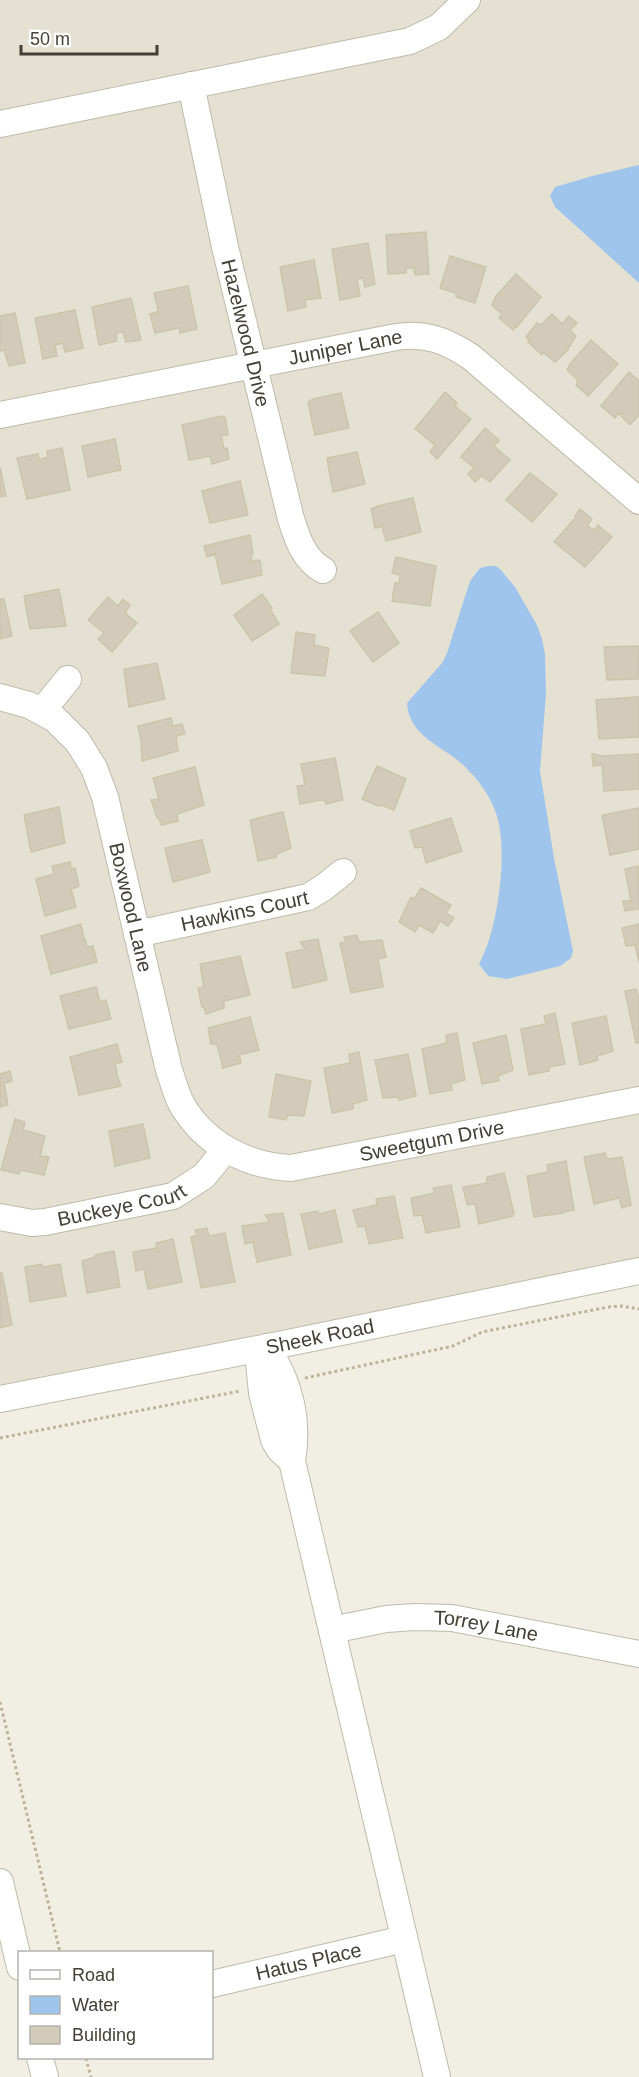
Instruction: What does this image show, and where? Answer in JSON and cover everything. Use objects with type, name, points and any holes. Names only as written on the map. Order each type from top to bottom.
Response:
[{"type":"street","points":[[0,124],[410,41],[439,27],[467,0]]},
{"type":"street","name":"Hazelwood Drive","points":[[191,85],[225,247],[298,539],[313,564],[322,570]]},
{"type":"street","name":"Juniper Lane","points":[[0,415],[396,337],[420,335],[434,337],[471,357],[639,501]]},
{"type":"street","points":[[42,711],[68,679]]},
{"type":"street","name":"Boxwood Lane","points":[[0,697],[15,700],[55,719],[78,742],[94,768],[105,797],[175,1087],[191,1117],[202,1130],[226,1149]]},
{"type":"street","name":"Hawkins Court","points":[[137,934],[308,897],[343,872]]},
{"type":"street","name":"Sweetgum Drive","points":[[226,1149],[244,1159],[291,1168],[639,1100]]},
{"type":"street","name":"Buckeye Court","points":[[0,1217],[32,1223],[45,1222],[161,1200],[185,1190],[204,1176],[226,1149]]},
{"type":"street","name":"Sheek Road","points":[[0,1399],[639,1271]]},
{"type":"street","points":[[266,1347],[259,1363],[262,1393],[274,1440],[280,1450],[292,1461],[437,2077]]},
{"type":"street","name":"Torrey Lane","points":[[332,1630],[386,1619],[452,1618],[639,1654]]},
{"type":"street","points":[[0,1882],[18,1958]]},
{"type":"street","name":"Hatus Place","points":[[213,1984],[404,1939]]},
{"type":"street","points":[[40,2059],[45,2077]]},
{"type":"path","points":[[306,1378],[453,1346],[482,1332],[608,1306],[639,1309]]},
{"type":"path","points":[[0,1438],[242,1391]]},
{"type":"path","points":[[0,1702],[60,1951]]},
{"type":"path","points":[[86,2059],[91,2077]]},
{"type":"shaded area","points":[[0,0],[639,0],[639,1267],[0,1387]]},
{"type":"water","points":[[639,165],[639,283],[555,207],[550,196],[555,187]]},
{"type":"water","points":[[496,566],[515,587],[537,625],[542,639],[545,654],[546,694],[540,771],[554,858],[573,951],[571,958],[560,966],[507,979],[488,976],[479,964],[492,932],[499,890],[502,848],[496,813],[488,796],[473,775],[461,763],[431,742],[415,726],[409,716],[407,703],[442,663],[470,581],[480,568]]},
{"type":"building","points":[[426,232],[429,274],[415,275],[414,268],[406,268],[406,273],[388,274],[386,235]]},
{"type":"building","points":[[368,243],[375,284],[365,287],[363,278],[357,279],[360,296],[340,300],[332,249]]},
{"type":"building","points":[[450,256],[486,267],[475,303],[456,297],[456,293],[440,288]]},
{"type":"building","points":[[314,260],[321,298],[305,300],[306,307],[288,311],[280,267]]},
{"type":"building","points":[[516,274],[541,297],[513,330],[499,318],[502,314],[492,305],[496,296]]},
{"type":"building","points":[[188,286],[197,329],[180,333],[179,328],[155,333],[150,314],[158,310],[154,293]]},
{"type":"building","points":[[131,298],[141,340],[126,342],[123,332],[116,333],[117,341],[99,345],[92,307]]},
{"type":"building","points":[[75,310],[83,348],[65,352],[63,343],[55,345],[57,356],[43,359],[35,318]]},
{"type":"building","points":[[15,313],[25,363],[9,366],[4,350],[0,351],[0,316]]},
{"type":"building","points":[[552,314],[562,324],[569,316],[577,323],[570,330],[576,336],[568,350],[555,362],[543,352],[542,355],[528,342],[526,337],[537,323],[541,325]]},
{"type":"building","points":[[591,340],[618,364],[588,396],[576,385],[578,380],[567,370]]},
{"type":"building","points":[[629,372],[639,381],[639,415],[630,425],[618,413],[615,418],[601,406]]},
{"type":"building","points":[[445,392],[457,403],[455,406],[471,419],[437,459],[430,452],[435,445],[415,429]]},
{"type":"building","points":[[341,393],[349,428],[315,435],[308,402]]},
{"type":"building","points":[[225,417],[228,435],[221,435],[229,459],[212,464],[210,456],[189,460],[182,425]]},
{"type":"building","points":[[485,428],[499,440],[494,446],[510,460],[490,482],[482,476],[475,482],[468,474],[474,468],[461,457]]},
{"type":"building","points":[[115,439],[121,470],[88,477],[82,446]]},
{"type":"building","points":[[62,448],[70,490],[27,499],[17,458],[38,454],[39,460],[48,457],[47,451]]},
{"type":"building","points":[[357,452],[365,484],[333,492],[327,458]]},
{"type":"building","points":[[0,467],[6,496],[0,497]]},
{"type":"building","points":[[530,473],[557,494],[532,522],[506,500]]},
{"type":"building","points":[[240,481],[248,515],[210,523],[202,491]]},
{"type":"building","points":[[413,498],[421,532],[386,541],[382,526],[375,528],[371,509]]},
{"type":"building","points":[[580,509],[592,519],[587,526],[594,530],[598,525],[612,537],[585,567],[554,542],[576,517]]},
{"type":"building","points":[[250,535],[252,561],[260,560],[262,575],[222,584],[215,554],[207,557],[204,546]]},
{"type":"building","points":[[396,557],[436,566],[430,606],[392,601],[395,583],[399,583],[400,575],[392,573]]},
{"type":"building","points":[[59,589],[66,626],[30,629],[24,596]]},
{"type":"building","points":[[262,594],[279,624],[252,641],[234,615]]},
{"type":"building","points":[[108,597],[118,606],[123,599],[130,605],[125,613],[137,623],[112,652],[98,639],[104,633],[88,620]]},
{"type":"building","points":[[0,599],[4,599],[12,636],[0,639]]},
{"type":"building","points":[[378,612],[399,643],[373,662],[350,631]]},
{"type":"building","points":[[296,632],[315,635],[314,645],[329,648],[325,676],[291,673]]},
{"type":"building","points":[[638,646],[639,679],[607,680],[604,647]]},
{"type":"building","points":[[157,663],[165,699],[129,707],[124,669]]},
{"type":"building","points":[[639,697],[639,737],[599,739],[596,700]]},
{"type":"building","points":[[171,718],[173,726],[182,724],[185,734],[176,736],[178,751],[142,761],[138,726]]},
{"type":"building","points":[[592,754],[603,756],[639,754],[639,789],[604,791],[602,765],[593,766]]},
{"type":"building","points":[[335,758],[343,800],[326,804],[322,800],[300,804],[297,786],[305,785],[301,764]]},
{"type":"building","points":[[377,766],[406,779],[394,810],[362,799]]},
{"type":"building","points":[[195,767],[204,805],[177,814],[178,821],[161,825],[151,800],[159,799],[153,778]]},
{"type":"building","points":[[59,807],[65,843],[31,852],[24,815]]},
{"type":"building","points":[[639,808],[639,849],[610,855],[602,815]]},
{"type":"building","points":[[283,812],[291,848],[277,854],[276,857],[258,861],[250,820]]},
{"type":"building","points":[[451,818],[462,851],[426,863],[422,847],[415,848],[410,831]]},
{"type":"building","points":[[202,840],[210,872],[173,882],[165,848]]},
{"type":"building","points":[[70,862],[71,869],[75,868],[79,886],[71,889],[76,907],[45,916],[36,879],[54,874],[52,866]]},
{"type":"building","points":[[638,866],[639,909],[625,911],[623,901],[631,901],[625,869]]},
{"type":"building","points":[[421,888],[451,905],[446,913],[454,918],[448,926],[440,921],[433,933],[419,925],[415,932],[399,922],[411,897],[414,899]]},
{"type":"building","points":[[81,924],[84,940],[87,947],[93,946],[97,962],[51,974],[41,936]]},
{"type":"building","points":[[639,924],[639,962],[635,945],[626,946],[622,928]]},
{"type":"building","points":[[357,935],[359,942],[382,940],[386,957],[378,959],[383,987],[351,993],[340,943],[346,942],[344,937]]},
{"type":"building","points":[[318,939],[327,980],[293,988],[286,953],[305,949],[300,942]]},
{"type":"building","points":[[240,956],[250,995],[224,1001],[224,1008],[206,1014],[198,988],[204,987],[200,964]]},
{"type":"building","points":[[96,987],[100,1002],[106,1000],[111,1019],[69,1029],[60,996]]},
{"type":"building","points":[[636,989],[639,998],[639,1043],[636,1043],[625,991]]},
{"type":"building","points":[[555,1013],[565,1064],[549,1067],[549,1071],[529,1075],[521,1029],[546,1024],[544,1016]]},
{"type":"building","points":[[606,1016],[613,1051],[597,1056],[598,1060],[580,1065],[572,1023]]},
{"type":"building","points":[[250,1017],[259,1050],[239,1055],[241,1063],[223,1068],[217,1044],[211,1044],[208,1028]]},
{"type":"building","points":[[457,1033],[465,1080],[451,1084],[452,1090],[430,1094],[422,1049],[447,1043],[446,1035]]},
{"type":"building","points":[[506,1035],[513,1070],[498,1076],[499,1081],[482,1084],[473,1043]]},
{"type":"building","points":[[117,1044],[122,1062],[115,1064],[121,1086],[79,1095],[70,1057]]},
{"type":"building","points":[[359,1052],[367,1100],[353,1104],[353,1109],[332,1113],[324,1068],[350,1063],[349,1054]]},
{"type":"building","points":[[408,1054],[416,1096],[399,1100],[398,1097],[383,1098],[375,1060]]},
{"type":"building","points":[[10,1071],[12,1081],[4,1083],[8,1105],[0,1107],[0,1074]]},
{"type":"building","points":[[276,1074],[311,1081],[304,1116],[288,1115],[286,1120],[269,1117]]},
{"type":"building","points":[[15,1119],[25,1122],[23,1130],[45,1136],[40,1156],[49,1157],[44,1175],[21,1170],[19,1174],[1,1170]]},
{"type":"building","points":[[143,1124],[150,1158],[115,1166],[109,1131]]},
{"type":"building","points":[[605,1153],[607,1159],[622,1157],[631,1205],[622,1208],[619,1198],[594,1204],[584,1157]]},
{"type":"building","points":[[566,1161],[574,1210],[534,1217],[527,1176],[548,1172],[547,1165]]},
{"type":"building","points":[[504,1173],[513,1216],[479,1224],[475,1204],[467,1205],[463,1187],[487,1183],[487,1177]]},
{"type":"building","points":[[451,1185],[460,1227],[426,1233],[422,1215],[414,1216],[411,1198],[435,1193],[433,1188]]},
{"type":"building","points":[[394,1196],[403,1238],[369,1244],[365,1226],[358,1227],[353,1210],[377,1205],[376,1199]]},
{"type":"building","points":[[335,1210],[342,1242],[309,1249],[301,1214],[318,1211],[319,1214]]},
{"type":"building","points":[[283,1213],[291,1255],[257,1262],[253,1242],[245,1244],[242,1226],[270,1222],[265,1215]]},
{"type":"building","points":[[207,1228],[209,1236],[225,1233],[235,1282],[201,1288],[191,1237],[197,1235],[195,1230]]},
{"type":"building","points":[[173,1239],[182,1282],[148,1289],[144,1269],[136,1271],[133,1252],[157,1248],[156,1243]]},
{"type":"building","points":[[114,1251],[120,1287],[87,1293],[82,1261],[95,1257],[95,1255]]},
{"type":"building","points":[[42,1264],[43,1267],[60,1264],[66,1296],[30,1302],[25,1267]]},
{"type":"building","points":[[0,1273],[2,1273],[12,1325],[0,1328]]}]
